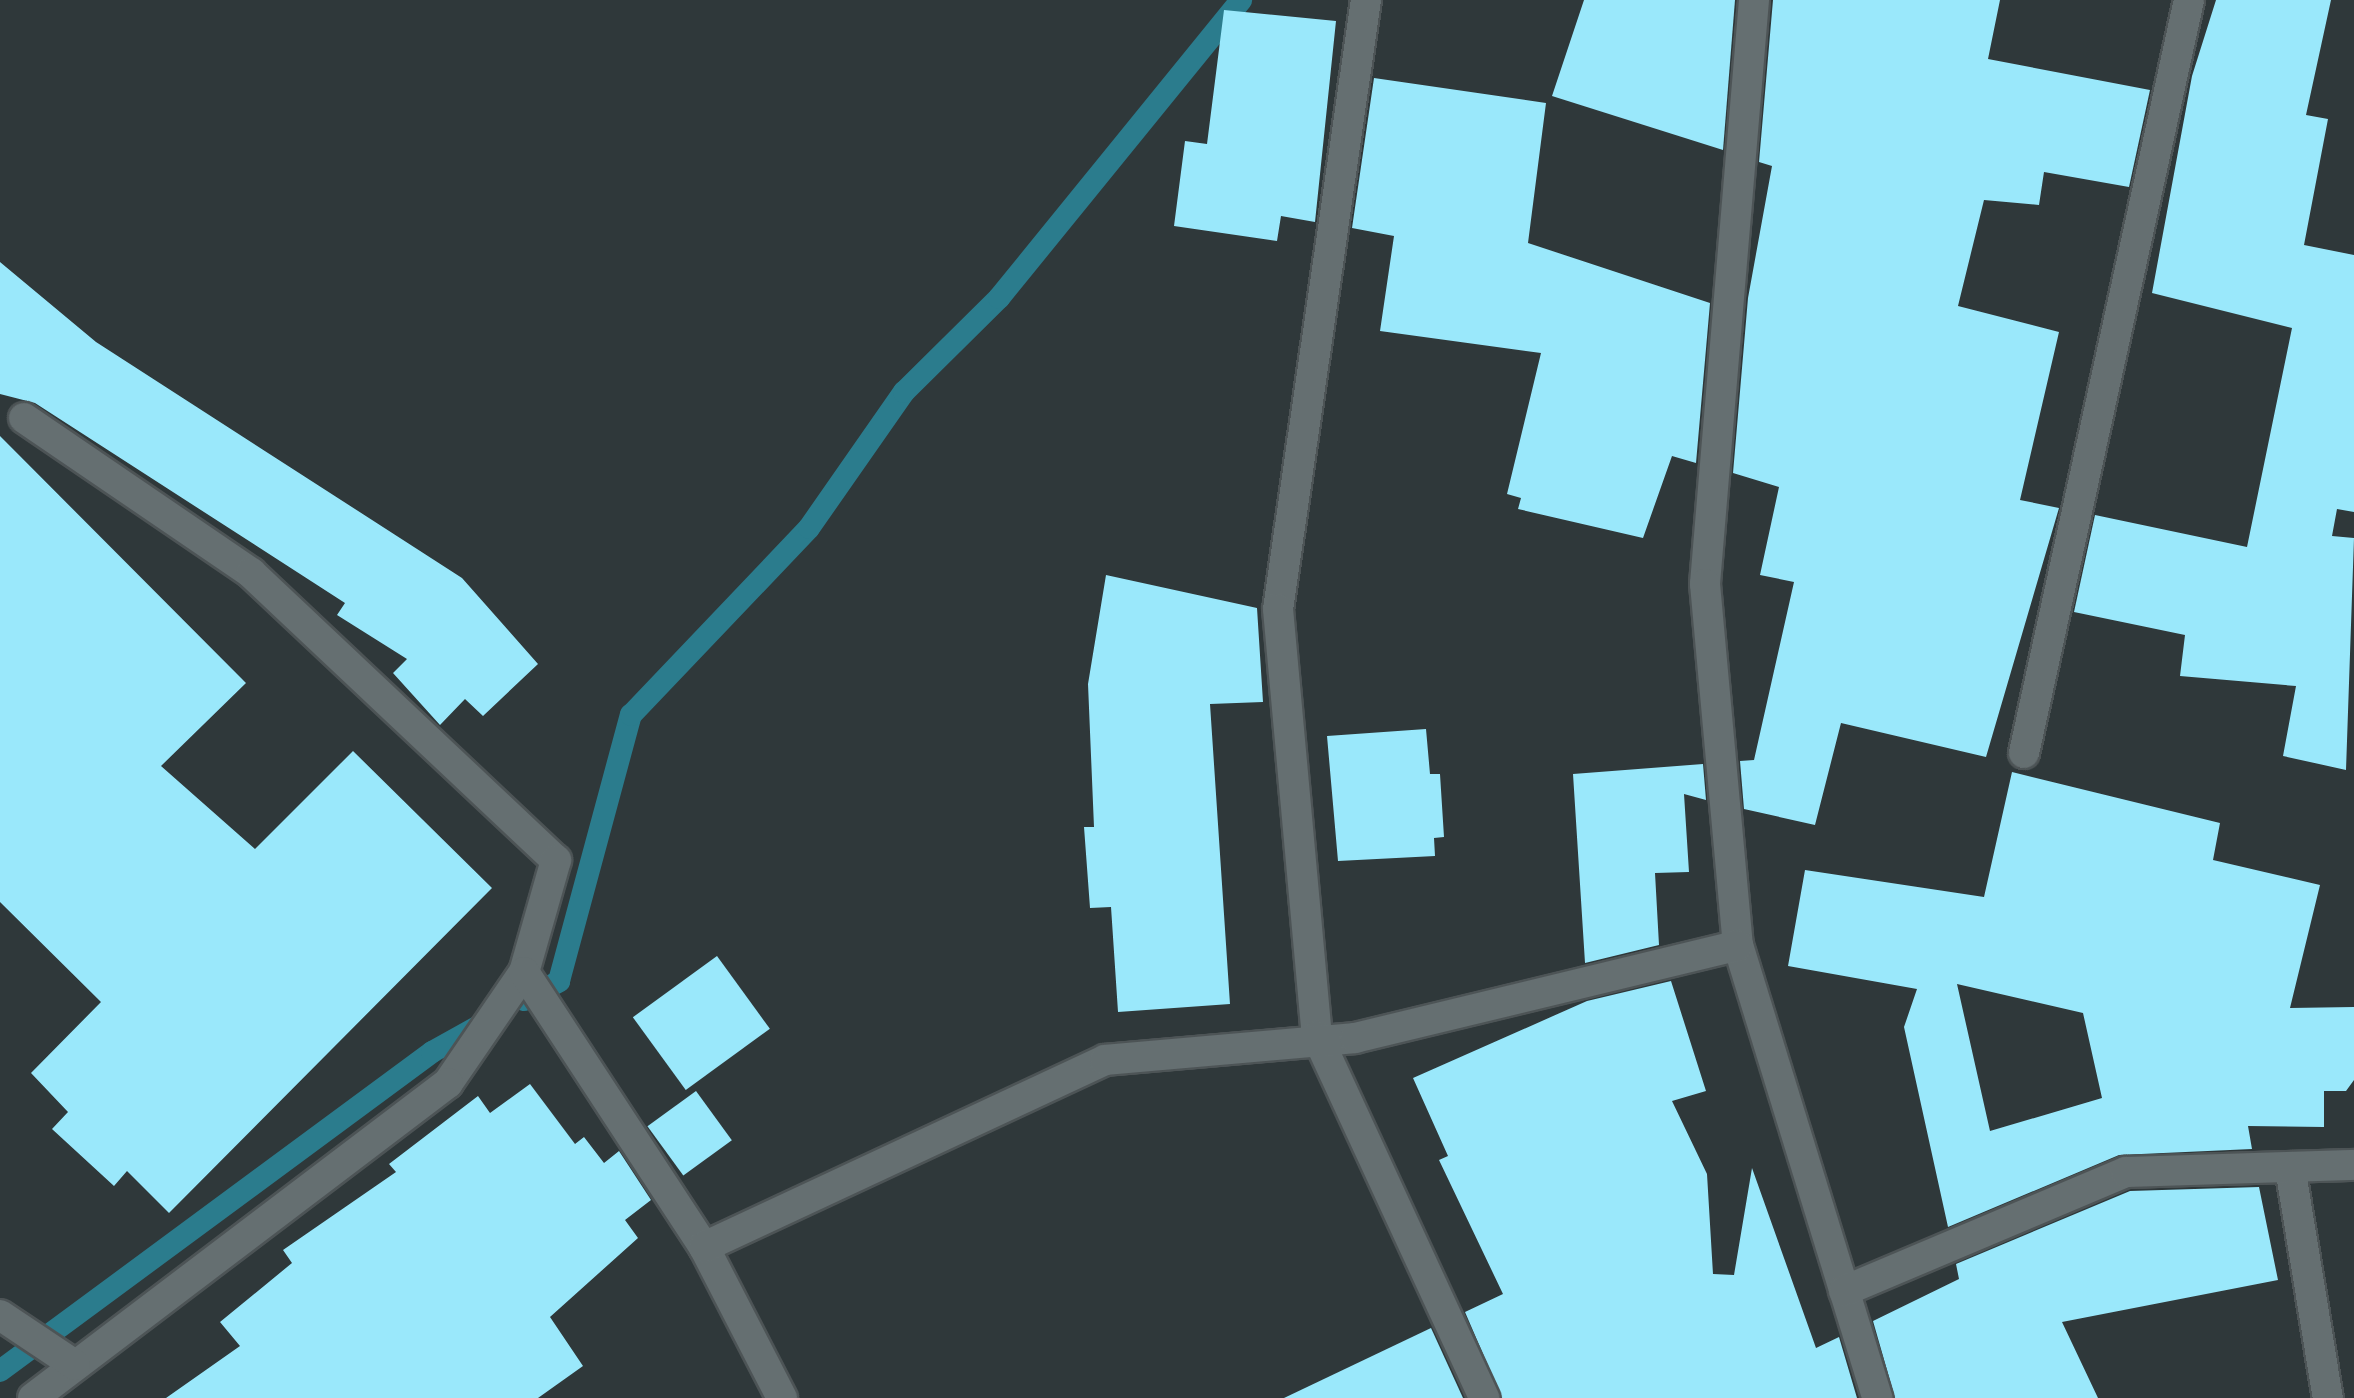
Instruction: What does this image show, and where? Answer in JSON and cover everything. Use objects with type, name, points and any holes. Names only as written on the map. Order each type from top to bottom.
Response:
[{"type":"street","points":[[1366,0],[1278,609],[1317,1036],[1484,1398]]},
{"type":"street","points":[[1754,0],[1705,584],[1738,945],[1877,1398]]},
{"type":"street","points":[[2024,753],[2189,0]]},
{"type":"street","points":[[24,418],[251,572],[556,860],[524,972],[448,1083],[33,1398]]},
{"type":"street","points":[[704,1246],[1105,1060],[1317,1036],[1354,1038],[1738,945]]},
{"type":"street","points":[[524,972],[704,1246],[773,1394]]},
{"type":"street","points":[[1844,1291],[2126,1172],[2354,1165]]},
{"type":"street","points":[[2290,1167],[2328,1398]]},
{"type":"street","points":[[0,1315],[75,1365]]},
{"type":"building","points":[[1584,0],[1735,0],[1723,150],[1552,96]]},
{"type":"building","points":[[1773,0],[2000,0],[1988,59],[2150,90],[2129,187],[2044,172],[2039,205],[1984,200],[1958,306],[2059,332],[2020,500],[2059,508],[1986,757],[1841,723],[1815,825],[1744,809],[1740,761],[1754,760],[1794,582],[1760,575],[1779,487],[1733,473],[1748,298],[1772,166],[1759,162]]},
{"type":"building","points":[[2216,0],[2331,0],[2306,115],[2328,119],[2304,245],[2354,255],[2354,512],[2337,509],[2332,536],[2354,538],[2346,770],[2283,756],[2296,686],[2180,676],[2185,635],[2074,612],[2095,515],[2247,547],[2292,328],[2152,293],[2192,76]]},
{"type":"building","points":[[1224,10],[1336,21],[1315,222],[1281,216],[1277,241],[1174,226],[1185,141],[1207,144]]},
{"type":"building","points":[[1374,78],[1546,103],[1528,243],[1710,303],[1696,463],[1672,456],[1643,538],[1518,509],[1521,498],[1507,494],[1541,353],[1380,331],[1394,236],[1352,228]]},
{"type":"building","points":[[0,262],[96,342],[462,578],[538,664],[483,716],[465,699],[440,725],[393,673],[407,659],[337,615],[345,603],[35,403],[0,394]]},
{"type":"building","points":[[0,436],[246,683],[161,766],[255,849],[353,751],[492,888],[169,1213],[127,1171],[114,1186],[52,1129],[68,1112],[31,1073],[101,1002],[0,902]]},
{"type":"building","points":[[1106,575],[1257,608],[1263,702],[1210,704],[1230,1004],[1118,1012],[1111,907],[1090,908],[1084,827],[1094,827],[1088,684]]},
{"type":"building","points":[[1426,729],[1430,774],[1440,774],[1444,837],[1434,838],[1435,856],[1338,861],[1327,736]]},
{"type":"building","points":[[1703,764],[1706,800],[1684,794],[1689,872],[1655,873],[1659,945],[1585,963],[1573,774]]},
{"type":"building","points":[[2012,772],[2220,823],[2213,860],[2320,885],[2290,1008],[2354,1007],[2354,1080],[2346,1091],[2324,1091],[2324,1127],[2248,1126],[2252,1149],[2119,1155],[1948,1227],[1904,1027],[1917,989],[1788,966],[1805,870],[1984,897]],"holes":[[[1957,984],[2083,1013],[2102,1098],[1990,1131]]]},
{"type":"building","points":[[717,956],[770,1029],[686,1090],[633,1017]]},
{"type":"building","points":[[1671,981],[1706,1091],[1672,1101],[1707,1174],[1713,1274],[1734,1275],[1752,1168],[1816,1348],[1839,1337],[1857,1398],[1502,1398],[1465,1312],[1503,1294],[1439,1160],[1448,1156],[1413,1078],[1587,1001]]},
{"type":"building","points":[[530,1084],[575,1144],[584,1137],[604,1163],[619,1151],[651,1200],[625,1220],[638,1238],[550,1317],[583,1366],[538,1398],[166,1398],[240,1346],[220,1322],[292,1263],[283,1250],[396,1172],[389,1164],[478,1096],[490,1113]]},
{"type":"building","points":[[696,1091],[732,1140],[683,1176],[647,1126]]},
{"type":"building","points":[[2259,1187],[2278,1280],[2062,1322],[2098,1398],[1895,1398],[1873,1321],[1959,1279],[1956,1264],[2130,1191]]},
{"type":"building","points":[[1431,1328],[1463,1398],[1284,1398]]},
{"type":"waterway","points":[[524,1000],[559,981],[631,715],[809,528],[904,392],[999,298],[1241,0]]},
{"type":"waterway","points":[[0,1371],[432,1052],[488,1021]]}]
